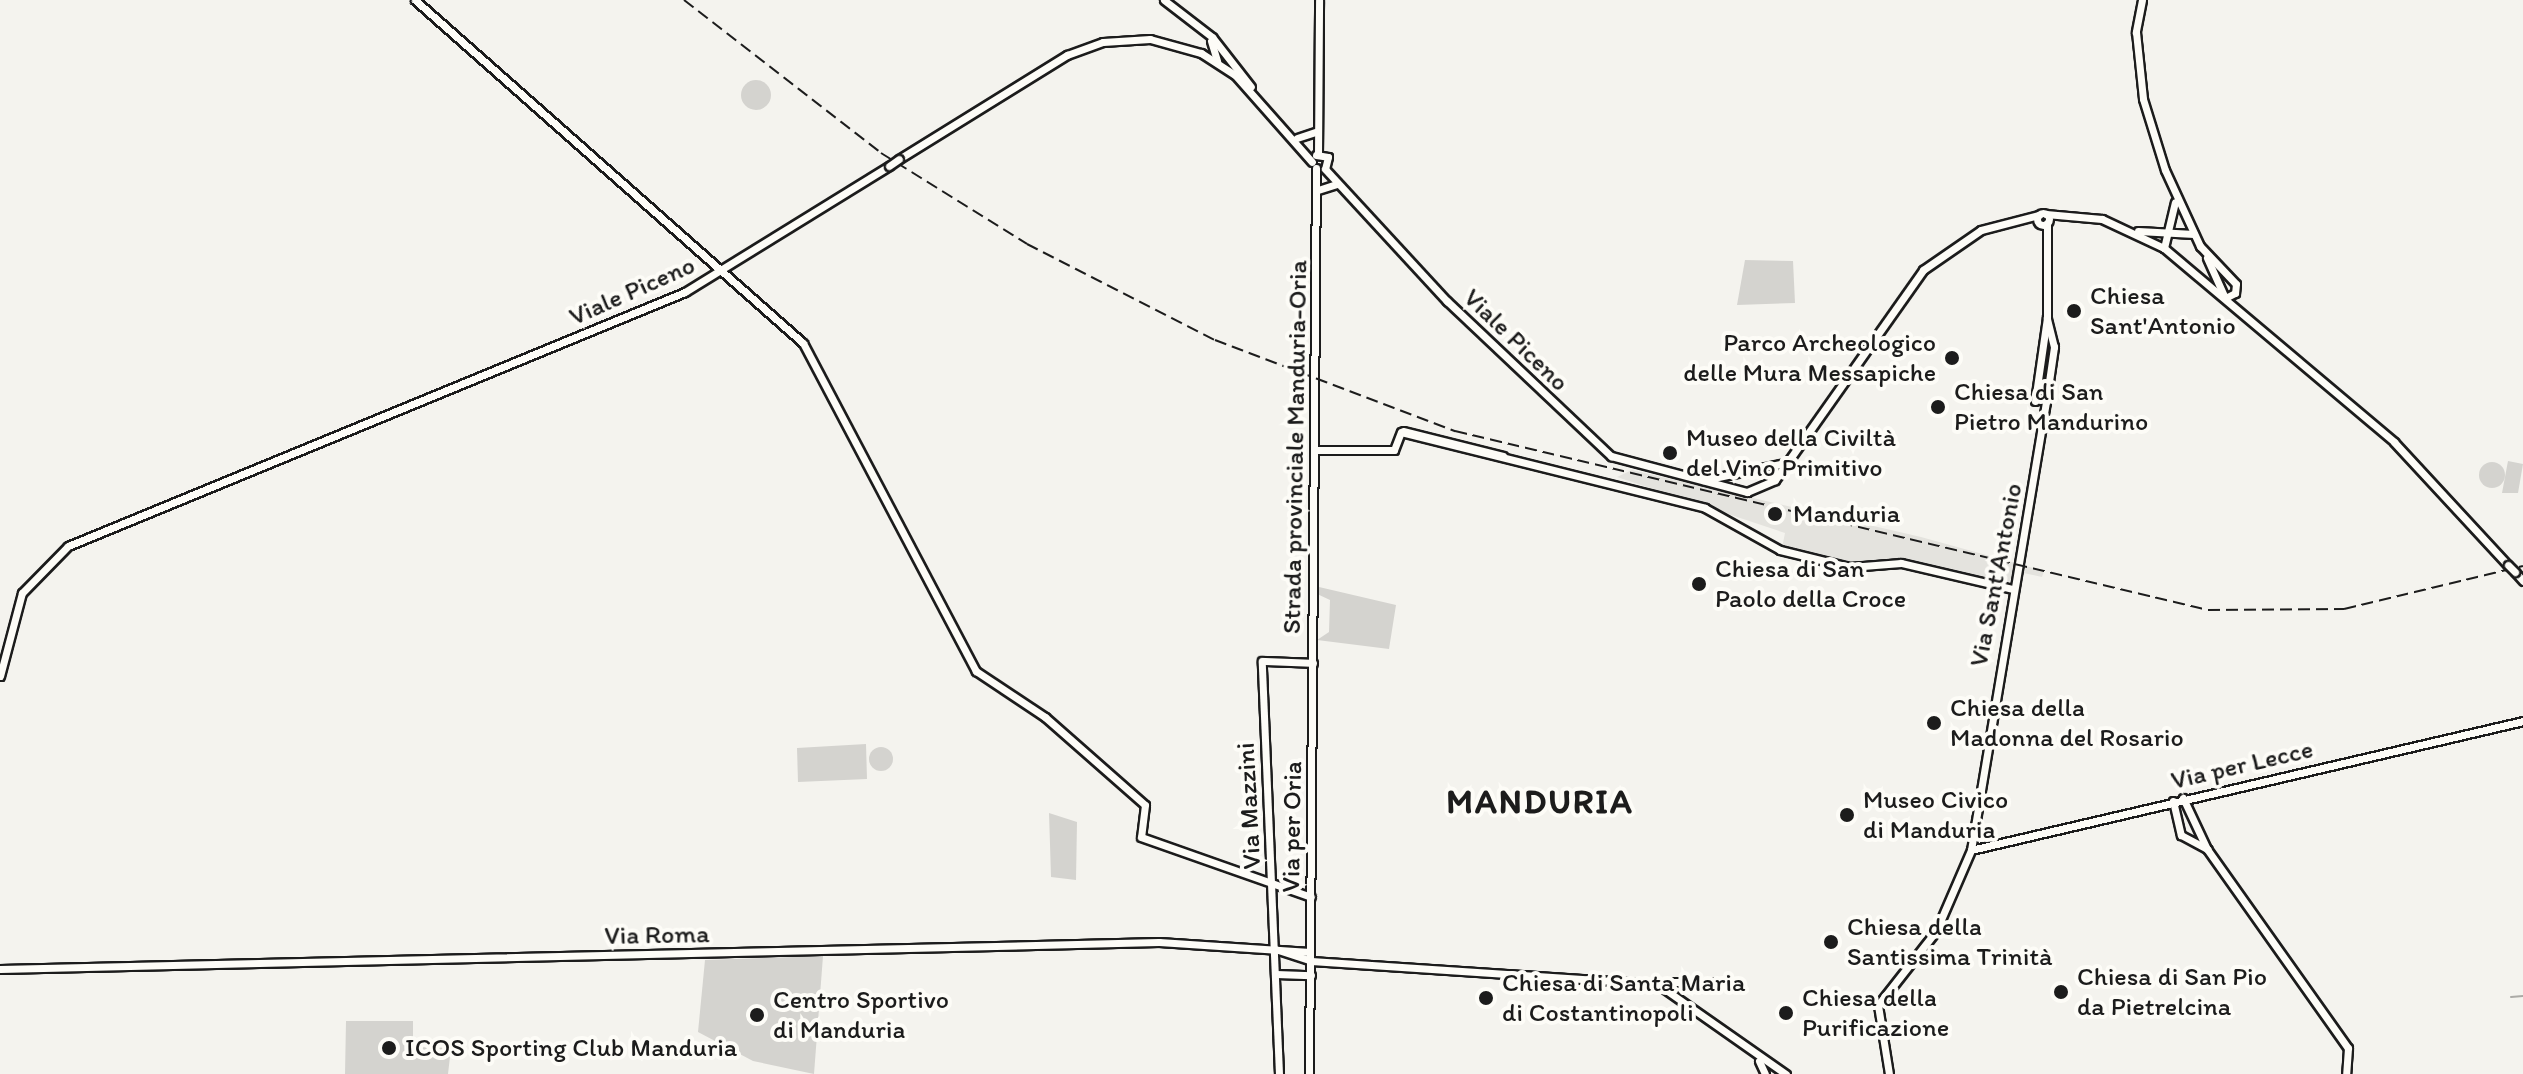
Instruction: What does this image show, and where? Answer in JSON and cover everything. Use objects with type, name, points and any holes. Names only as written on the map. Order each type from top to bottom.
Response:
[{"type":"street","points":[[415,0],[803,343],[976,671],[1045,717],[1145,805],[1141,837],[1311,897]]},
{"type":"street","points":[[1164,0],[1223,49],[1254,90]]},
{"type":"street","points":[[1319,0],[1320,162]]},
{"type":"street","points":[[2142,0],[2136,32],[2143,99],[2175,202],[2207,258],[2225,298]]},
{"type":"street","points":[[1201,53],[1208,35]]},
{"type":"street","points":[[1208,35],[1218,62]]},
{"type":"street","name":"Viale Piceno","points":[[0,676],[22,593],[68,546],[723,271],[899,159],[1084,49],[1150,39],[1201,53],[1254,90],[1339,186],[1611,456],[1694,481],[1730,488],[1756,491],[1775,480]]},
{"type":"street","points":[[1218,62],[1223,49]]},
{"type":"street","points":[[1299,140],[1318,131]]},
{"type":"street","name":"Strada provinciale Manduria-Oria","points":[[1312,703],[1317,188],[1320,162]]},
{"type":"street","points":[[1317,188],[1339,186]]},
{"type":"street","points":[[2164,248],[2175,202]]},
{"type":"street","points":[[1766,470],[1775,480],[1923,270],[1955,243],[2023,216],[2043,221],[2062,213],[2138,231],[2194,234]]},
{"type":"street","points":[[2035,401],[2047,318],[2043,221]]},
{"type":"street","points":[[2138,231],[2225,298],[2394,442],[2523,581]]},
{"type":"street","points":[[2207,258],[2236,284],[2225,298]]},
{"type":"street","name":"Via Sant'Antonio","points":[[1889,1074],[1878,1005],[1936,931],[1971,850],[2054,347],[2047,318]]},
{"type":"street","points":[[1315,450],[1394,450],[1401,432],[1705,508],[1766,541],[1850,567],[1901,563],[2013,589]]},
{"type":"street","points":[[1694,481],[1766,470],[1790,460]]},
{"type":"street","points":[[1728,477],[1730,488]]},
{"type":"street","name":"Via Mazzini","points":[[1279,1074],[1262,661],[1313,663]]},
{"type":"street","name":"Via per Oria","points":[[1309,1074],[1312,703]]},
{"type":"street","name":"Via per Lecce","points":[[1971,850],[2523,721]]},
{"type":"street","points":[[2183,798],[2207,849],[2348,1048],[2346,1074]]},
{"type":"street","points":[[2173,801],[2181,835],[2207,849]]},
{"type":"street","name":"Via Roma","points":[[0,969],[1159,942],[1275,949],[1311,961],[1622,976],[1663,984]]},
{"type":"street","points":[[1275,949],[1310,952]]},
{"type":"street","points":[[1276,974],[1311,975]]},
{"type":"street","points":[[1663,984],[1714,982]]},
{"type":"street","points":[[1663,984],[1758,1059],[1786,1074]]},
{"type":"street","points":[[1758,1059],[1765,1074],[1773,1067]]},
{"type":"shaded area","points":[[756,80],[766,85],[771,95],[766,105],[756,110],[746,105],[741,95],[746,85]]},
{"type":"shaded area","points":[[1745,260],[1793,261],[1795,303],[1737,305]]},
{"type":"shaded area","points":[[2508,461],[2523,464],[2518,493],[2502,493]]},
{"type":"shaded area","points":[[2492,462],[2501,466],[2505,475],[2501,484],[2492,488],[2483,484],[2479,475],[2483,466]]},
{"type":"shaded area","points":[[1632,470],[1921,537],[2044,571],[2042,577],[2014,571],[2008,585],[1898,559],[1850,564],[1782,548],[1785,533],[1617,477]]},
{"type":"shaded area","points":[[1319,587],[1396,605],[1389,649],[1317,640],[1329,632],[1330,600],[1315,593]]},
{"type":"shaded area","points":[[866,744],[867,779],[798,782],[797,748]]},
{"type":"shaded area","points":[[881,747],[892,754],[893,759],[886,770],[881,771],[870,764],[869,759],[876,748]]},
{"type":"shaded area","points":[[1049,813],[1077,822],[1076,880],[1051,877]]},
{"type":"shaded area","name":"Centro Sportivo di Manduria","points":[[823,956],[814,1074],[753,1061],[698,1032],[705,960]]},
{"type":"shaded area","name":"ICOS Sporting Club Manduria","points":[[346,1021],[413,1021],[413,1047],[451,1048],[448,1074],[345,1074]]},
{"type":"waterway","points":[[2511,997],[2523,996]]},
{"type":"railway","points":[[684,0],[881,153],[1027,244],[1215,340],[1455,431],[2208,610],[2344,609],[2523,566]]},
{"type":"place","name":"Chiesa Sant'Antonio","points":[[2074,311]]},
{"type":"place","name":"Parco Archeologico delle Mura Messapiche","points":[[1952,358]]},
{"type":"place","name":"Chiesa di San Pietro Mandurino","points":[[1938,407]]},
{"type":"place","name":"Museo della Civiltà del Vino Primitivo","points":[[1670,453]]},
{"type":"place","name":"Manduria","points":[[1775,514]]},
{"type":"place","name":"Chiesa di San Paolo della Croce","points":[[1699,584]]},
{"type":"place","name":"Chiesa della Madonna del Rosario","points":[[1934,723]]},
{"type":"place","name":"Museo Civico di Manduria","points":[[1847,815]]},
{"type":"place","name":"Chiesa della Santissima Trinità","points":[[1831,942]]},
{"type":"place","name":"Chiesa di San Pio da Pietrelcina","points":[[2061,992]]},
{"type":"place","name":"Chiesa di Santa Maria di Costantinopoli","points":[[1486,998]]},
{"type":"place","name":"Chiesa della Purificazione","points":[[1786,1013]]},
{"type":"place","name":"Centro Sportivo di Manduria","points":[[757,1015]]},
{"type":"place","name":"ICOS Sporting Club Manduria","points":[[389,1048]]},
{"type":"district","name":"MANDURIA","points":[[1540,802]]}]
